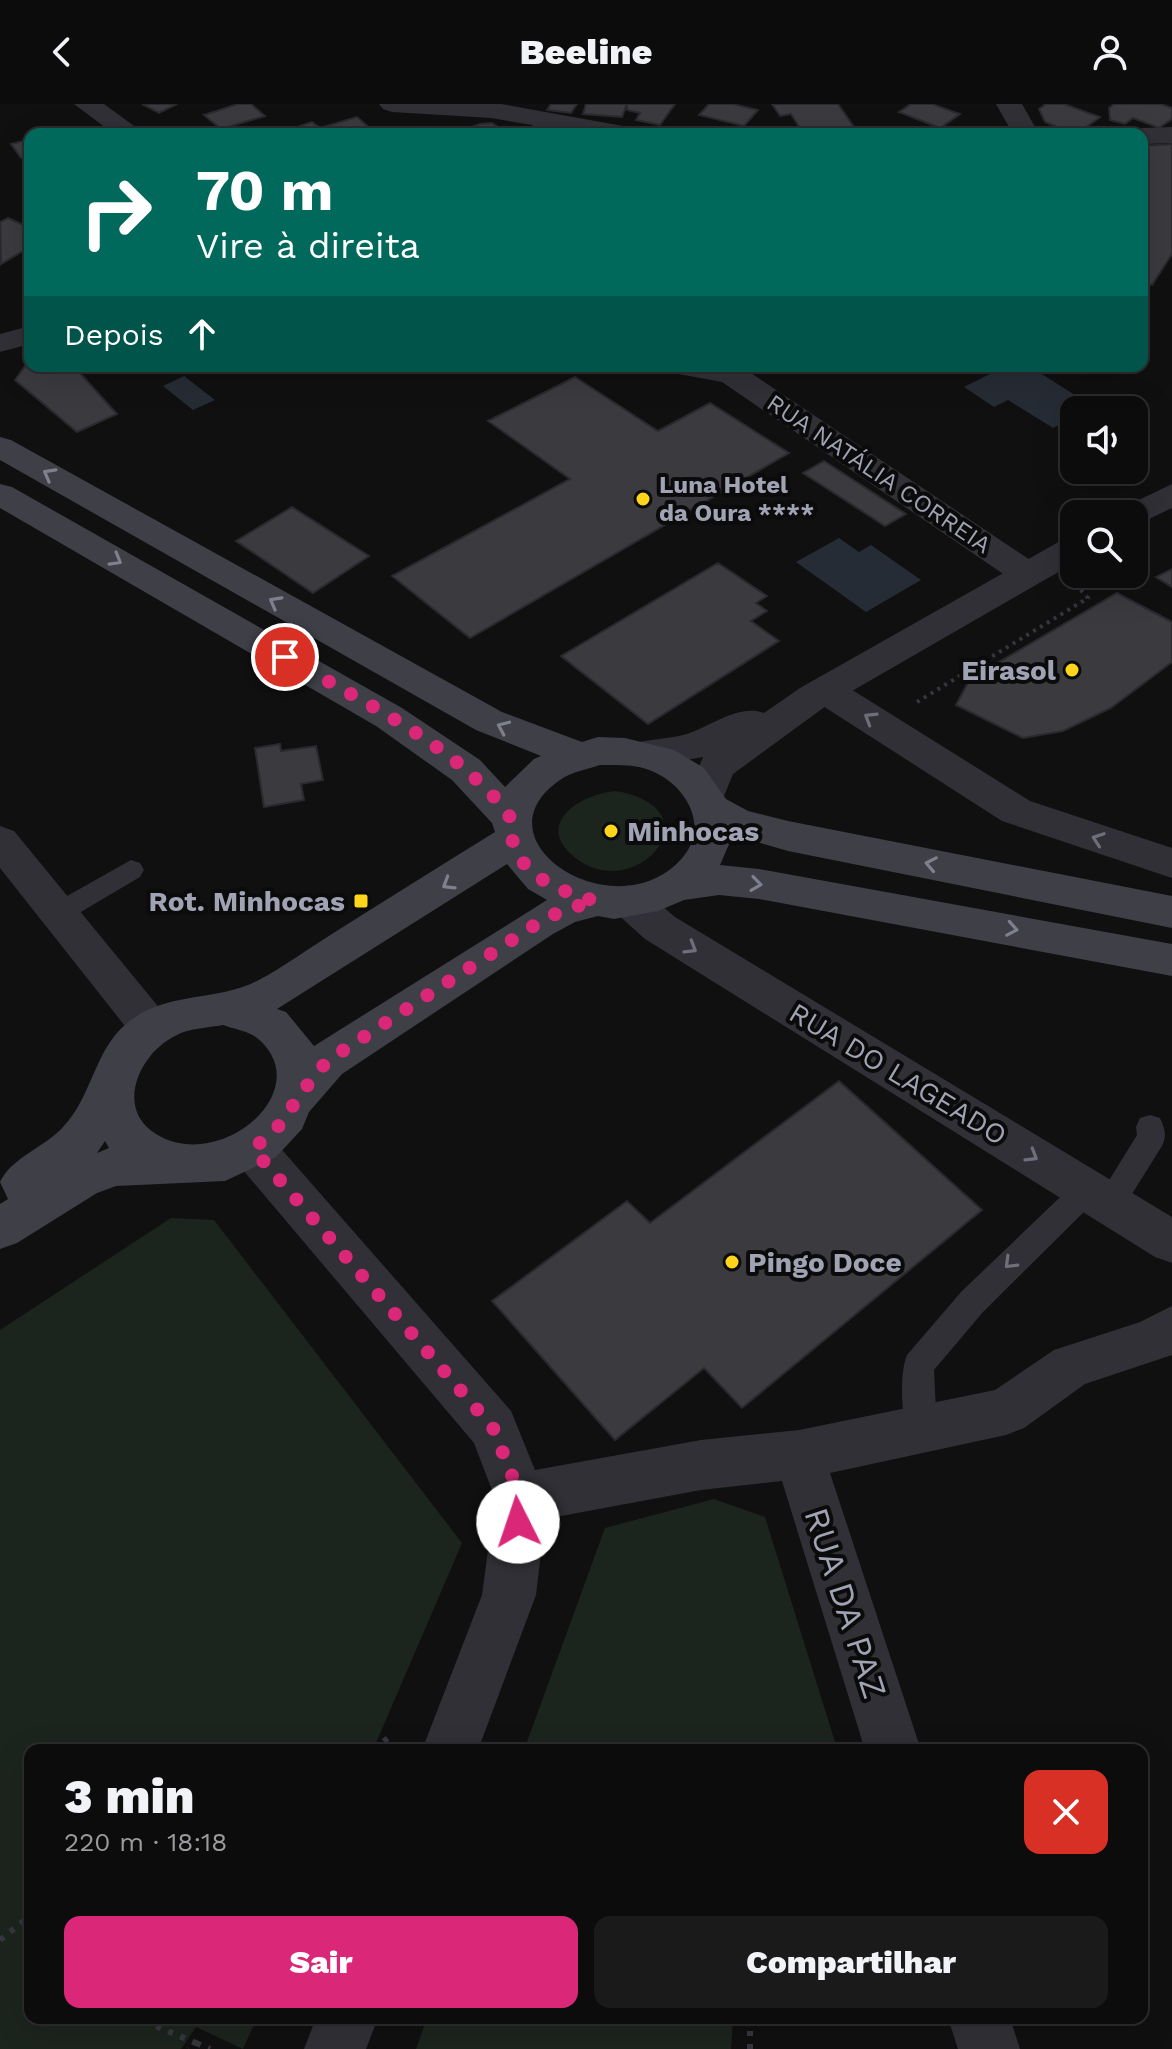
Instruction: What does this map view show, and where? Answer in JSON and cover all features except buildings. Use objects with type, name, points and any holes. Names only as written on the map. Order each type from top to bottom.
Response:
[{"type":"main road","points":[[0,447],[489,721],[576,755]]},
{"type":"main road","points":[[0,494],[389,717],[466,770],[512,829],[523,861],[542,880],[567,893],[612,901]]},
{"type":"main road","points":[[0,1197],[64,1157],[83,1137],[111,1094],[121,1060],[151,1028],[184,1013],[223,1008],[268,995],[512,829],[518,798],[531,780],[551,765],[576,755],[598,751],[644,754],[680,771],[709,803],[736,822],[788,836],[1172,912]]},
{"type":"main road","points":[[0,1228],[81,1179],[115,1166],[191,1165],[225,1161],[253,1149],[285,1120],[297,1098],[327,1061],[538,923],[563,910],[656,896],[679,885],[698,869],[711,851],[716,830],[709,803]]},
{"type":"main road","points":[[679,885],[719,880],[759,884],[1172,960]]},
{"type":"main road","points":[[223,1008],[260,1017],[279,1031],[294,1051],[300,1078],[297,1098]]},
{"type":"main road","points":[[111,1094],[113,1114],[130,1142],[154,1158],[191,1165]]},
{"type":"street","points":[[87,104],[123,128]]},
{"type":"street","points":[[392,104],[491,110],[546,126]]},
{"type":"street","points":[[1009,104],[1023,128]]},
{"type":"street","points":[[1148,136],[1172,135]]},
{"type":"street","points":[[0,343],[24,337]]},
{"type":"street","name":"RUA NATÁLIA CORREIA","points":[[736,372],[1027,574]]},
{"type":"street","points":[[1148,507],[1172,494]]},
{"type":"street","points":[[709,803],[716,767],[819,693],[1027,574],[1060,566]]},
{"type":"street","points":[[644,754],[691,747],[819,693]]},
{"type":"street","points":[[819,693],[1016,811],[1172,863]]},
{"type":"street","points":[[0,841],[151,1028]]},
{"type":"street","name":"RUA DO LAGEADO","points":[[612,901],[1172,1242]]},
{"type":"street","points":[[253,1149],[493,1428],[521,1498],[509,1595],[452,1744]]},
{"type":"street","points":[[521,1498],[701,1465],[799,1455],[1006,1411],[1071,1366],[1154,1340],[1172,1328]]},
{"type":"street","name":"RUA DA PAZ","points":[[799,1455],[891,1744]]},
{"type":"street","points":[[335,2049],[345,2024]]},
{"type":"street","points":[[981,2024],[989,2049]]},
{"type":"lane","points":[[60,912],[131,870]]},
{"type":"lane","points":[[921,1431],[918,1365],[972,1302],[1098,1197],[1152,1137],[1150,1127]]},
{"type":"path","points":[[905,709],[1088,598],[1083,588]]},
{"type":"path","points":[[381,1744],[390,1736]]},
{"type":"path","points":[[0,1940],[24,1921]]},
{"type":"path","points":[[151,2024],[210,2049]]},
{"type":"path","points":[[750,2024],[750,2049]]},
{"type":"path","points":[[189,2049],[196,2043]]},
{"type":"shaded area","points":[[994,372],[1039,372],[1077,396],[1060,396],[1060,424],[1053,428],[1008,400],[994,407],[964,387]]},
{"type":"shaded area","points":[[184,376],[215,400],[193,410],[163,386]]},
{"type":"shaded area","points":[[839,538],[859,552],[871,545],[921,580],[866,612],[796,562]]},
{"type":"shaded area","points":[[616,791],[646,801],[661,816],[664,832],[657,849],[643,862],[623,870],[600,870],[577,859],[564,847],[559,835],[560,824],[575,805],[602,793]]},
{"type":"shaded area","points":[[171,1218],[214,1220],[462,1543],[376,1744],[24,1744],[24,2024],[254,2024],[243,2049],[196,2027],[181,2049],[0,2049],[0,1330]]},
{"type":"shaded area","points":[[714,1499],[765,1517],[835,1742],[526,1744],[605,1528]]},
{"type":"shaded area","points":[[425,2024],[733,2024],[731,2049],[416,2049]]},
{"type":"place","name":"Luna Hotel da Oura ****","points":[[643,499]]},
{"type":"place","name":"Eirasol","points":[[1072,670]]},
{"type":"place","name":"Minhocas","points":[[611,831]]},
{"type":"place","name":"Rot. Minhocas","points":[[361,901]]},
{"type":"place","name":"Pingo Doce","points":[[732,1262]]},
{"type":"route","points":[[285,657],[389,717],[466,770],[511,818],[513,840],[523,861],[542,880],[567,893],[596,901],[563,910],[538,923],[327,1061],[297,1098],[285,1120],[270,1137],[253,1149],[493,1428],[521,1498],[518,1522]]}]
